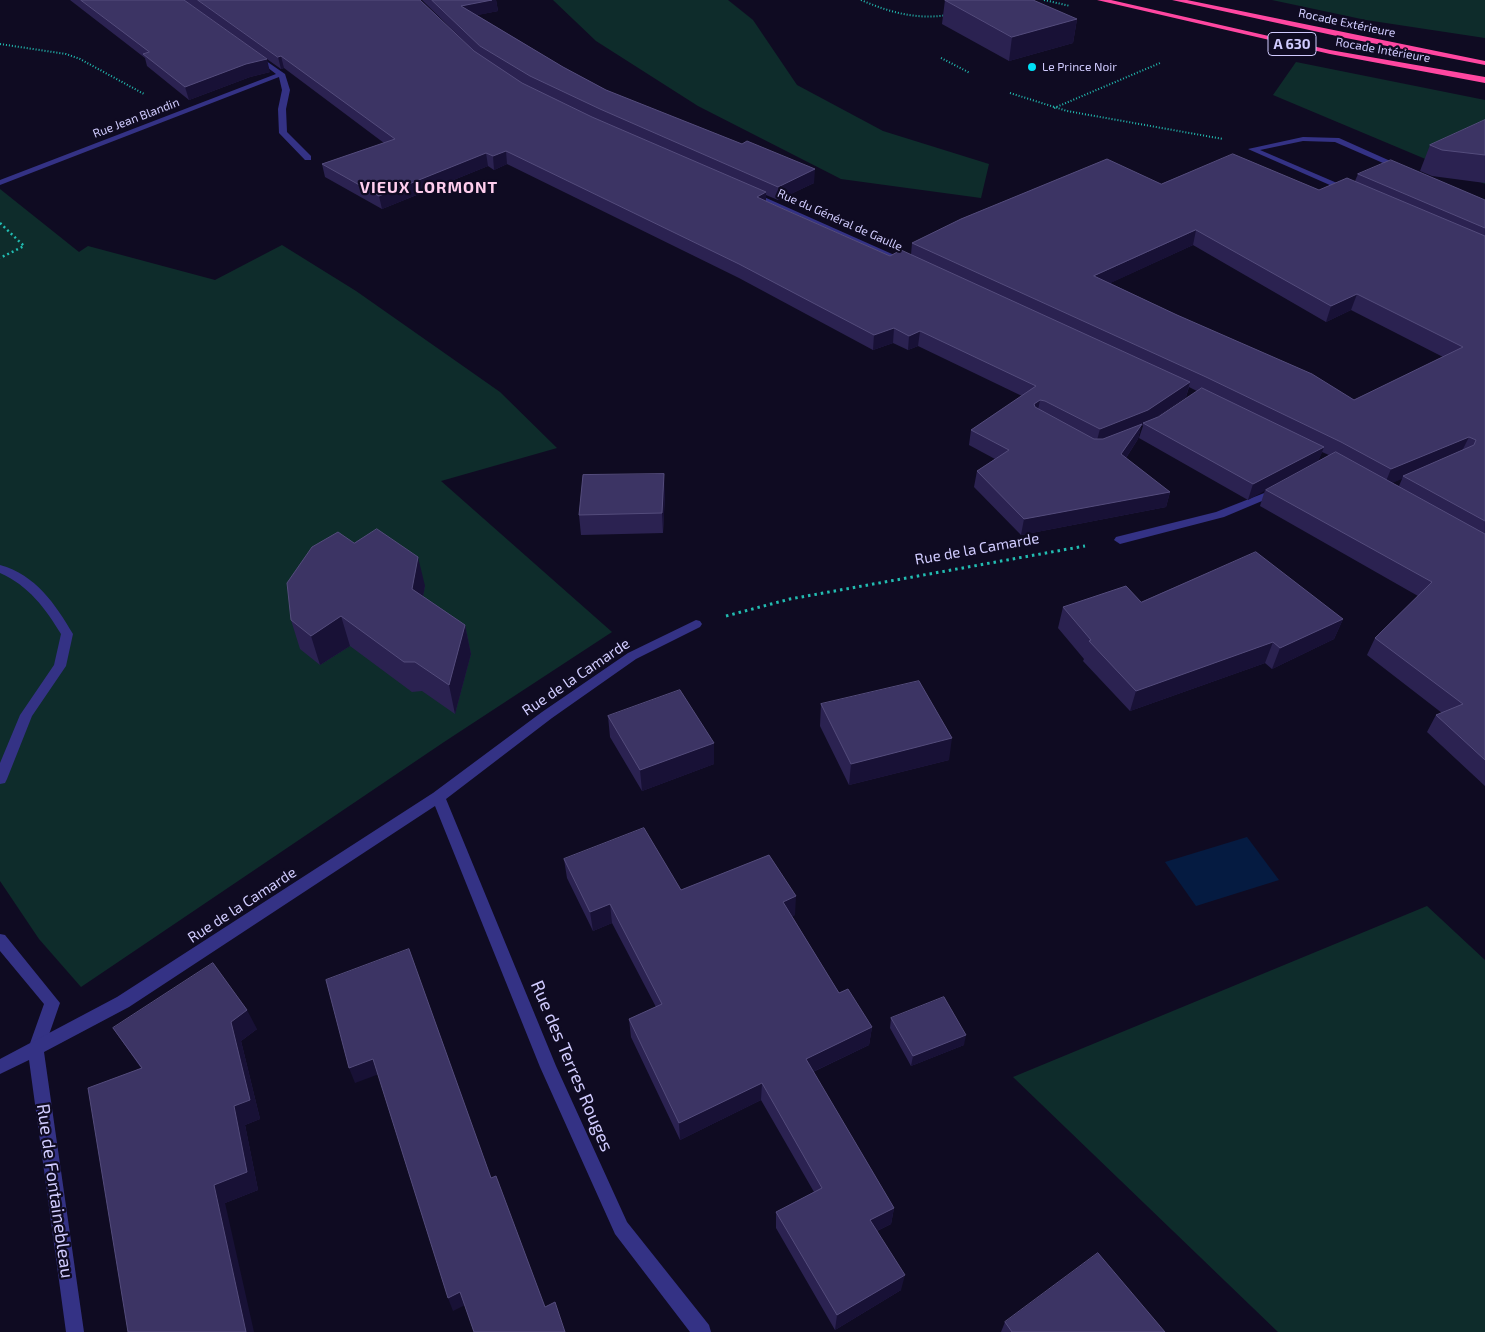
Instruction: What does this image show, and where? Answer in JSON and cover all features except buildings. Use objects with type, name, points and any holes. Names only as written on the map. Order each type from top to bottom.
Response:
[{"type":"highway","name":"Rocade Intérieure","points":[[1101,0],[1330,52],[1485,80]]},
{"type":"highway","name":"Rocade Extérieure","points":[[1176,0],[1485,63]]},
{"type":"street","points":[[251,52],[281,74],[286,90],[282,109],[283,132],[308,158]]},
{"type":"street","name":"Rue Jean Blandin","points":[[0,183],[281,74]]},
{"type":"street","points":[[1252,149],[1303,139],[1336,140],[1406,170]]},
{"type":"street","points":[[1252,149],[1360,196]]},
{"type":"street","name":"Rue du Général de Gaulle","points":[[739,189],[917,267]]},
{"type":"street","points":[[1120,540],[1186,525],[1231,511],[1257,502],[1289,484]]},
{"type":"street","points":[[0,569],[20,577],[46,600],[67,634],[60,666],[26,715],[0,779]]},
{"type":"street","name":"Rue de la Camarde","points":[[0,1067],[123,1002],[438,797],[548,715],[632,656],[696,624]]},
{"type":"street","name":"Rue des Terres Rouges","points":[[438,797],[548,1067],[621,1228],[702,1332]]},
{"type":"street","points":[[0,940],[52,1003],[36,1049]]},
{"type":"street","name":"Rue de Fontainebleau","points":[[36,1049],[75,1332]]},
{"type":"path","points":[[861,0],[885,11],[910,17],[950,14]]},
{"type":"path","points":[[0,44],[66,54],[80,59],[144,94]]},
{"type":"path","points":[[940,58],[970,73]]},
{"type":"path","points":[[1053,108],[1160,63]]},
{"type":"path","points":[[1010,93],[1053,108],[1238,141],[1252,149]]},
{"type":"path","points":[[0,223],[24,246],[0,258]]},
{"type":"path","name":"Rue de la Camarde","points":[[696,624],[790,599],[1120,540]]},
{"type":"green space","points":[[553,0],[728,0],[753,20],[797,85],[883,131],[989,164],[981,198],[841,179],[698,106],[596,41]]},
{"type":"green space","points":[[1272,0],[1485,0],[1485,38],[1366,20]]},
{"type":"green space","points":[[1296,62],[1485,100],[1485,184],[1273,95]]},
{"type":"green space","points":[[0,189],[79,252],[88,246],[215,280],[282,245],[356,291],[500,392],[557,448],[441,481],[612,632],[444,742],[81,987],[39,939],[0,881]]},
{"type":"green space","points":[[1427,906],[1485,960],[1485,1332],[1278,1332],[1013,1077]]},
{"type":"water","points":[[1247,837],[1279,880],[1196,906],[1165,862]]},
{"type":"place","name":"Le Prince Noir","points":[[1032,67]]},
{"type":"district","name":"VIEUX LORMONT","points":[[429,188]]}]
